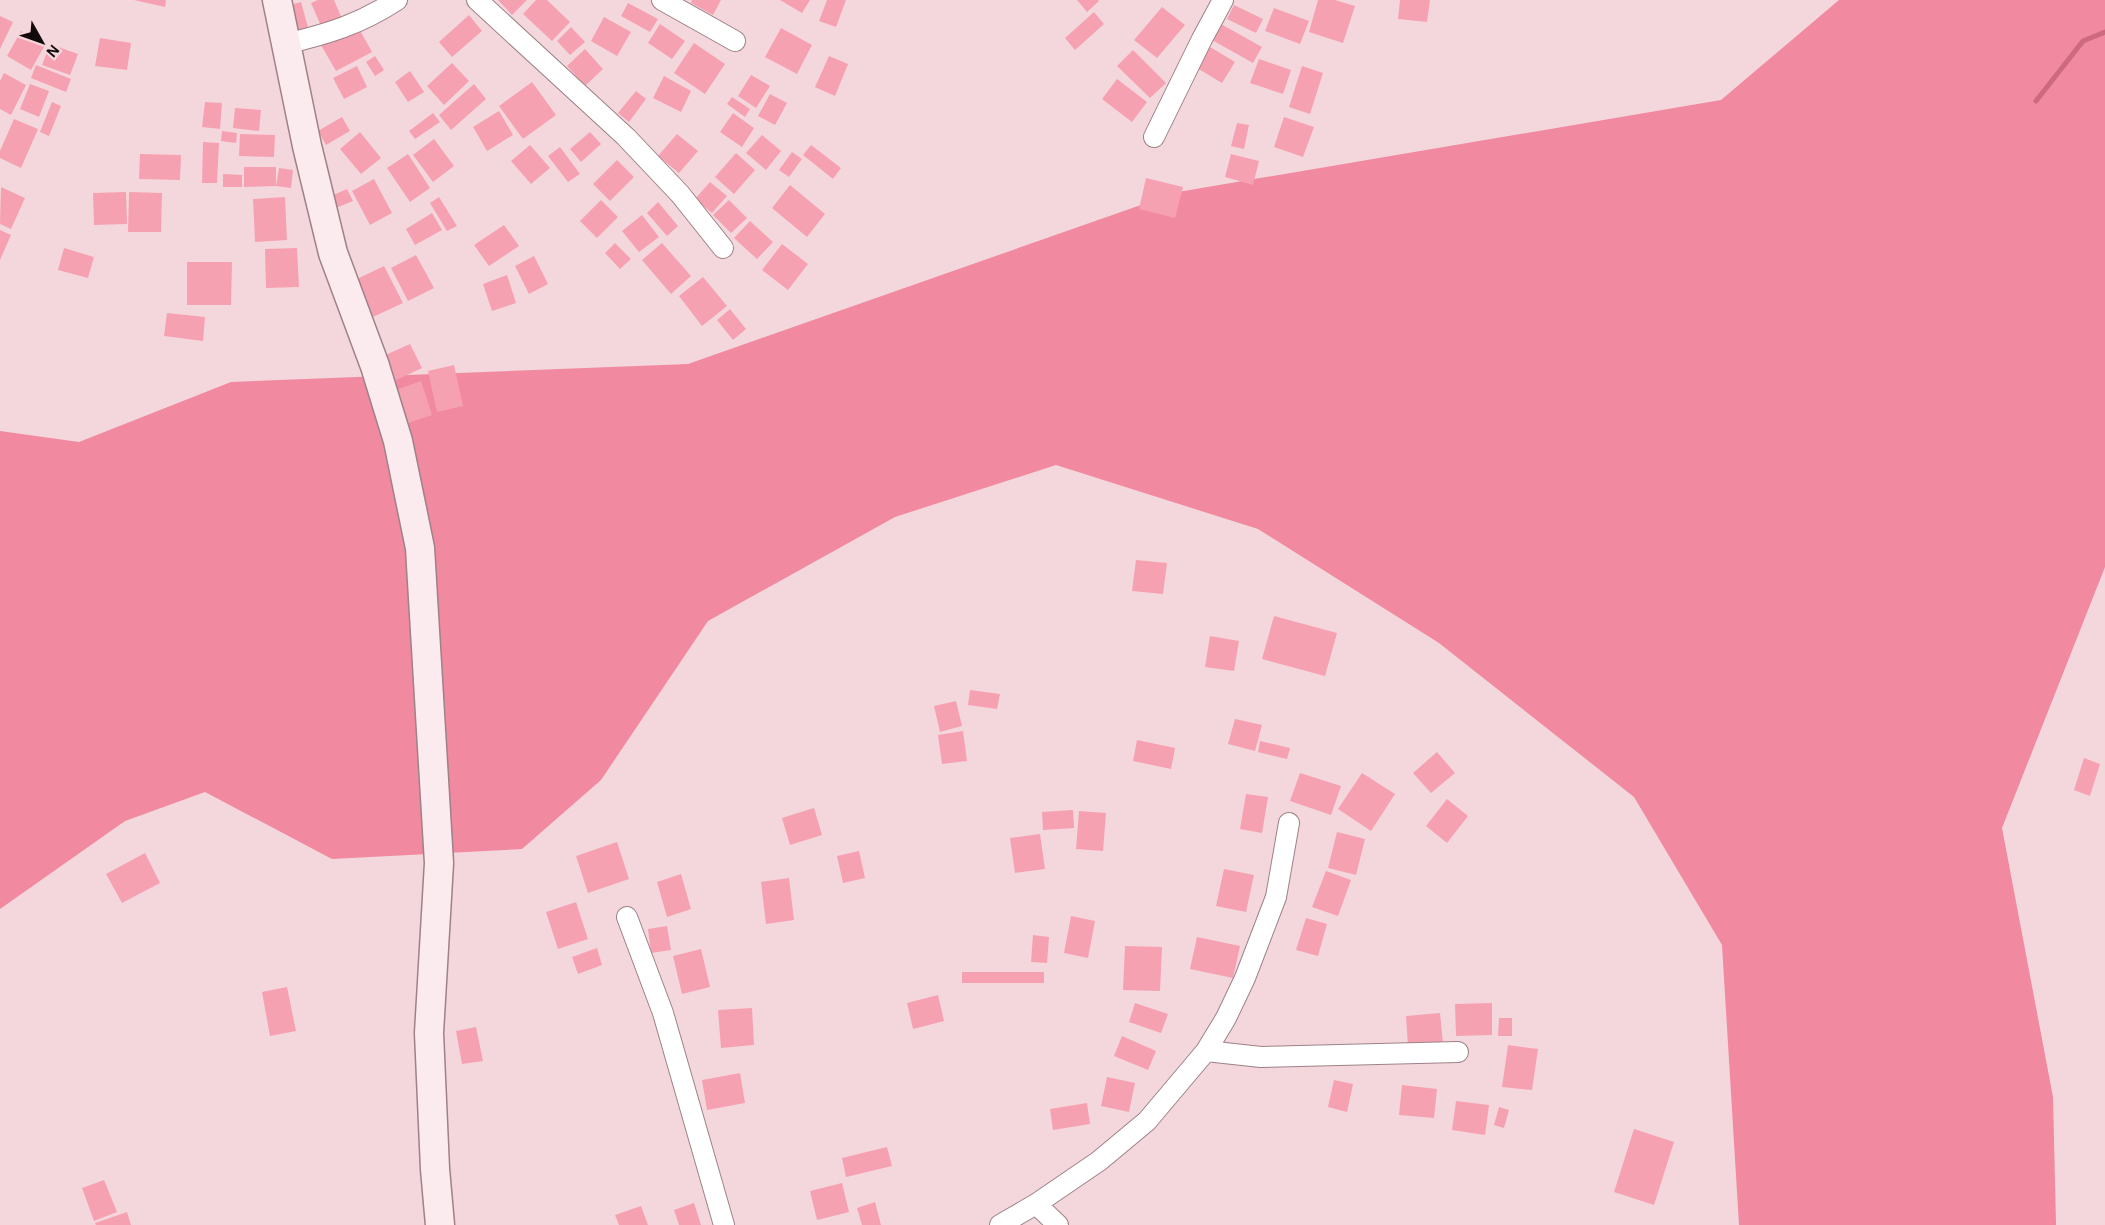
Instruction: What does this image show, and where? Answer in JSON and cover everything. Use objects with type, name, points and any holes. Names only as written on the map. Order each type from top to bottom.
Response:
[{"type":"street","points":[[277,0],[307,146],[333,253],[375,366],[398,441],[420,548],[439,862],[429,1034],[435,1170],[440,1225]]},
{"type":"street","points":[[285,44],[327,34],[373,16],[397,0]]},
{"type":"street","points":[[477,0],[626,137],[680,194],[723,248]]},
{"type":"street","points":[[662,0],[735,41]]},
{"type":"street","points":[[1154,137],[1223,0]]},
{"type":"street","points":[[1000,1225],[1036,1204],[1099,1161],[1147,1121],[1206,1051],[1226,1018],[1245,978],[1276,897],[1289,824]]},
{"type":"street","points":[[627,917],[663,1013],[724,1225]]},
{"type":"street","points":[[1206,1051],[1261,1057],[1458,1052]]},
{"type":"street","points":[[1036,1204],[1058,1225]]},
{"type":"shaded area","points":[[1839,0],[2105,0],[2105,567],[2002,828],[2053,1097],[2056,1225],[1739,1225],[1722,945],[1634,797],[1439,643],[1258,529],[1056,465],[895,517],[708,621],[601,780],[522,849],[332,859],[205,792],[125,821],[0,909],[0,431],[79,442],[231,382],[688,364],[1178,192],[1721,100]]},
{"type":"building","points":[[134,0],[166,0],[165,7]]},
{"type":"building","points":[[318,0],[334,0],[342,19],[322,28],[311,3]]},
{"type":"building","points":[[498,0],[527,0],[512,15]]},
{"type":"building","points":[[536,0],[547,0],[570,22],[552,41],[523,14]]},
{"type":"building","points":[[692,0],[721,0],[713,15],[691,3]]},
{"type":"building","points":[[780,0],[810,0],[802,13]]},
{"type":"building","points":[[827,0],[846,0],[836,27],[819,21]]},
{"type":"building","points":[[1077,0],[1098,0],[1099,1],[1087,12]]},
{"type":"building","points":[[1318,0],[1335,0],[1355,6],[1343,43],[1309,32]]},
{"type":"building","points":[[1400,0],[1430,0],[1427,22],[1398,19]]},
{"type":"building","points":[[301,2],[309,31],[291,36],[283,7]]},
{"type":"building","points":[[628,3],[658,19],[650,32],[621,16]]},
{"type":"building","points":[[1234,5],[1263,19],[1256,33],[1227,19]]},
{"type":"building","points":[[1162,7],[1185,25],[1157,58],[1134,40]]},
{"type":"building","points":[[1274,8],[1309,21],[1300,44],[1265,31]]},
{"type":"building","points":[[1094,12],[1104,24],[1075,50],[1065,38]]},
{"type":"building","points":[[469,15],[482,31],[452,57],[439,42]]},
{"type":"building","points":[[0,16],[13,22],[0,49]]},
{"type":"building","points":[[604,17],[631,32],[617,56],[591,41]]},
{"type":"building","points":[[660,24],[685,41],[672,59],[648,43]]},
{"type":"building","points":[[1221,24],[1262,47],[1253,63],[1212,40]]},
{"type":"building","points":[[357,25],[372,52],[336,71],[321,45]]},
{"type":"building","points":[[571,27],[585,42],[570,55],[557,41]]},
{"type":"building","points":[[781,28],[812,45],[797,74],[765,57]]},
{"type":"building","points":[[21,31],[45,45],[31,70],[7,56]]},
{"type":"building","points":[[100,38],[131,43],[127,70],[95,66]]},
{"type":"building","points":[[694,43],[725,64],[705,94],[674,73]]},
{"type":"building","points":[[50,44],[78,54],[70,75],[42,65]]},
{"type":"building","points":[[1205,44],[1235,62],[1222,83],[1192,65]]},
{"type":"building","points":[[585,49],[603,69],[585,86],[567,66]]},
{"type":"building","points":[[1133,50],[1166,83],[1150,98],[1117,66]]},
{"type":"building","points":[[375,56],[384,70],[375,76],[366,62]]},
{"type":"building","points":[[829,56],[848,64],[835,96],[815,87]]},
{"type":"building","points":[[1259,59],[1291,70],[1283,94],[1250,83]]},
{"type":"building","points":[[452,63],[469,81],[444,105],[427,86]]},
{"type":"building","points":[[36,65],[71,79],[66,92],[31,78]]},
{"type":"building","points":[[357,66],[367,87],[344,99],[333,78]]},
{"type":"building","points":[[1302,66],[1323,73],[1310,114],[1289,107]]},
{"type":"building","points":[[410,71],[424,92],[408,102],[395,82]]},
{"type":"building","points":[[4,73],[26,85],[11,115],[0,109],[0,81]]},
{"type":"building","points":[[751,75],[770,86],[756,108],[738,96]]},
{"type":"building","points":[[664,76],[691,91],[681,112],[653,98]]},
{"type":"building","points":[[1117,79],[1147,102],[1132,122],[1102,99]]},
{"type":"building","points":[[532,82],[556,115],[523,139],[499,106]]},
{"type":"building","points":[[30,84],[49,91],[39,117],[20,109]]},
{"type":"building","points":[[474,84],[486,99],[451,130],[439,115]]},
{"type":"building","points":[[636,91],[646,99],[629,122],[618,113]]},
{"type":"building","points":[[770,94],[787,103],[775,125],[758,116]]},
{"type":"building","points":[[732,97],[750,109],[745,117],[727,104]]},
{"type":"building","points":[[52,102],[61,106],[49,136],[40,132]]},
{"type":"building","points":[[205,102],[222,103],[220,129],[202,127]]},
{"type":"building","points":[[235,108],[261,110],[259,131],[233,128]]},
{"type":"building","points":[[499,111],[513,135],[487,151],[473,127]]},
{"type":"building","points":[[433,113],[440,122],[415,139],[409,131]]},
{"type":"building","points":[[733,113],[754,128],[742,147],[720,132]]},
{"type":"building","points":[[342,117],[350,131],[326,145],[318,131]]},
{"type":"building","points":[[1284,117],[1314,127],[1303,157],[1274,147]]},
{"type":"building","points":[[14,119],[38,129],[21,168],[0,158],[0,151]]},
{"type":"building","points":[[1237,123],[1249,125],[1244,149],[1231,146]]},
{"type":"building","points":[[222,131],[237,133],[236,143],[221,141]]},
{"type":"building","points":[[360,132],[381,158],[361,174],[340,149]]},
{"type":"building","points":[[590,132],[601,144],[581,162],[570,149]]},
{"type":"building","points":[[240,134],[275,135],[274,157],[239,156]]},
{"type":"building","points":[[677,134],[698,151],[679,173],[658,156]]},
{"type":"building","points":[[762,135],[781,151],[766,170],[746,153]]},
{"type":"building","points":[[434,139],[454,166],[433,182],[413,155]]},
{"type":"building","points":[[203,142],[219,143],[217,183],[202,183]]},
{"type":"building","points":[[530,145],[550,168],[531,184],[511,161]]},
{"type":"building","points":[[811,145],[841,168],[833,179],[803,155]]},
{"type":"building","points":[[560,147],[580,174],[568,182],[548,156]]},
{"type":"building","points":[[792,152],[802,159],[789,177],[779,170]]},
{"type":"building","points":[[736,153],[755,170],[734,194],[715,177]]},
{"type":"building","points":[[140,154],[181,155],[180,180],[139,179]]},
{"type":"building","points":[[408,154],[430,188],[410,202],[387,168]]},
{"type":"building","points":[[1231,154],[1259,161],[1253,185],[1225,177]]},
{"type":"building","points":[[617,160],[634,177],[610,201],[593,184]]},
{"type":"building","points":[[244,167],[276,167],[276,186],[244,187]]},
{"type":"building","points":[[279,168],[293,170],[291,188],[276,186]]},
{"type":"building","points":[[223,174],[242,175],[242,187],[223,187]]},
{"type":"building","points":[[1146,178],[1183,187],[1175,218],[1139,209]]},
{"type":"building","points":[[374,179],[392,213],[370,225],[352,191]]},
{"type":"building","points":[[710,182],[727,196],[712,213],[695,199]]},
{"type":"building","points":[[790,185],[825,214],[807,237],[772,208]]},
{"type":"building","points":[[1,187],[25,198],[11,229],[0,224]]},
{"type":"building","points":[[347,189],[353,201],[336,208],[331,196]]},
{"type":"building","points":[[126,192],[127,224],[94,225],[93,193]]},
{"type":"building","points":[[129,192],[162,193],[161,232],[128,232]]},
{"type":"building","points":[[285,197],[287,240],[255,242],[253,199]]},
{"type":"building","points":[[439,197],[457,226],[447,231],[430,203]]},
{"type":"building","points":[[601,200],[618,217],[597,238],[580,221]]},
{"type":"building","points":[[729,200],[747,218],[731,233],[713,215]]},
{"type":"building","points":[[658,202],[678,226],[667,236],[647,213]]},
{"type":"building","points":[[432,213],[442,230],[415,245],[406,229]]},
{"type":"building","points":[[642,215],[659,237],[639,252],[622,231]]},
{"type":"building","points":[[750,221],[773,242],[757,259],[734,238]]},
{"type":"building","points":[[504,225],[519,246],[489,266],[474,245]]},
{"type":"building","points":[[0,230],[11,235],[0,260]]},
{"type":"building","points":[[615,243],[631,259],[620,269],[605,253]]},
{"type":"building","points":[[662,243],[691,276],[671,294],[642,260]]},
{"type":"building","points":[[782,244],[808,264],[788,290],[762,270]]},
{"type":"building","points":[[64,248],[94,257],[88,278],[58,270]]},
{"type":"building","points":[[297,248],[299,287],[266,288],[265,249]]},
{"type":"building","points":[[416,255],[434,288],[408,301],[391,268]]},
{"type":"building","points":[[534,256],[548,284],[529,294],[515,266]]},
{"type":"building","points":[[187,262],[232,262],[231,305],[187,305]]},
{"type":"building","points":[[384,266],[403,303],[373,317],[355,280]]},
{"type":"building","points":[[507,275],[516,303],[492,311],[483,284]]},
{"type":"building","points":[[703,277],[727,306],[702,326],[679,296]]},
{"type":"building","points":[[730,309],[746,329],[733,340],[717,320]]},
{"type":"building","points":[[167,313],[205,317],[203,341],[164,336]]},
{"type":"building","points":[[410,344],[422,368],[392,382],[381,357]]},
{"type":"building","points":[[454,365],[463,406],[437,412],[428,371]]},
{"type":"building","points":[[421,381],[432,415],[405,424],[393,391]]},
{"type":"building","points":[[1136,560],[1167,563],[1163,594],[1132,591]]},
{"type":"building","points":[[1274,616],[1337,633],[1325,676],[1262,659]]},
{"type":"building","points":[[1210,636],[1239,641],[1234,671],[1205,667]]},
{"type":"building","points":[[970,690],[1000,694],[997,709],[968,705]]},
{"type":"building","points":[[956,701],[962,726],[940,732],[934,706]]},
{"type":"building","points":[[1235,719],[1262,725],[1255,751],[1228,744]]},
{"type":"building","points":[[963,731],[967,761],[942,764],[938,735]]},
{"type":"building","points":[[1137,740],[1175,748],[1171,769],[1133,761]]},
{"type":"building","points":[[1260,741],[1290,748],[1287,759],[1258,752]]},
{"type":"building","points":[[1437,752],[1455,773],[1431,793],[1413,773]]},
{"type":"building","points":[[2084,758],[2100,764],[2090,796],[2074,790]]},
{"type":"building","points":[[1300,773],[1341,786],[1331,815],[1290,801]]},
{"type":"building","points":[[1362,773],[1395,794],[1371,831],[1338,809]]},
{"type":"building","points":[[1246,794],[1268,797],[1262,833],[1240,829]]},
{"type":"building","points":[[1447,799],[1468,816],[1447,843],[1426,826]]},
{"type":"building","points":[[814,808],[822,835],[790,845],[782,818]]},
{"type":"building","points":[[1073,810],[1074,828],[1043,830],[1042,812]]},
{"type":"building","points":[[1079,811],[1106,813],[1103,851],[1076,849]]},
{"type":"building","points":[[1337,832],[1365,839],[1356,875],[1328,868]]},
{"type":"building","points":[[1040,834],[1045,869],[1015,873],[1010,838]]},
{"type":"building","points":[[617,842],[629,879],[588,893],[576,856]]},
{"type":"building","points":[[859,851],[865,878],[843,883],[837,856]]},
{"type":"building","points":[[145,853],[160,883],[122,903],[106,874]]},
{"type":"building","points":[[1224,869],[1254,875],[1246,912],[1216,906]]},
{"type":"building","points":[[1326,871],[1351,880],[1338,916],[1312,907]]},
{"type":"building","points":[[681,874],[691,909],[667,917],[657,882]]},
{"type":"building","points":[[789,878],[794,920],[766,924],[761,882]]},
{"type":"building","points":[[576,902],[588,939],[558,949],[546,912]]},
{"type":"building","points":[[1071,916],[1095,921],[1088,958],[1064,953]]},
{"type":"building","points":[[1306,918],[1327,924],[1318,956],[1296,950]]},
{"type":"building","points":[[667,926],[671,950],[651,953],[648,929]]},
{"type":"building","points":[[1033,935],[1049,937],[1047,963],[1031,962]]},
{"type":"building","points":[[1197,937],[1240,946],[1233,978],[1190,969]]},
{"type":"building","points":[[1125,946],[1162,947],[1160,991],[1123,990]]},
{"type":"building","points":[[597,948],[602,965],[578,974],[572,957]]},
{"type":"building","points":[[701,949],[710,987],[682,994],[673,956]]},
{"type":"building","points":[[962,972],[1044,972],[1044,983],[962,983]]},
{"type":"building","points":[[287,987],[296,1031],[270,1036],[262,992]]},
{"type":"building","points":[[938,995],[944,1021],[913,1029],[907,1003]]},
{"type":"building","points":[[1135,1003],[1168,1014],[1161,1033],[1129,1022]]},
{"type":"building","points":[[1492,1003],[1492,1035],[1456,1036],[1455,1004]]},
{"type":"building","points":[[752,1008],[754,1045],[721,1048],[718,1010]]},
{"type":"building","points":[[1440,1013],[1443,1043],[1408,1046],[1406,1016]]},
{"type":"building","points":[[1499,1018],[1512,1018],[1512,1036],[1498,1036]]},
{"type":"building","points":[[476,1027],[483,1061],[462,1064],[456,1031]]},
{"type":"building","points":[[1122,1036],[1156,1051],[1148,1070],[1114,1056]]},
{"type":"building","points":[[1508,1045],[1538,1049],[1532,1090],[1502,1087]]},
{"type":"building","points":[[740,1073],[745,1103],[707,1110],[702,1080]]},
{"type":"building","points":[[1107,1077],[1135,1083],[1129,1112],[1101,1106]]},
{"type":"building","points":[[1334,1080],[1353,1084],[1347,1112],[1328,1107]]},
{"type":"building","points":[[1402,1085],[1437,1089],[1434,1118],[1399,1115]]},
{"type":"building","points":[[1456,1101],[1489,1105],[1485,1135],[1452,1130]]},
{"type":"building","points":[[1087,1103],[1090,1124],[1053,1130],[1050,1109]]},
{"type":"building","points":[[1499,1107],[1509,1110],[1504,1128],[1494,1125]]},
{"type":"building","points":[[1634,1129],[1674,1142],[1654,1205],[1614,1192]]},
{"type":"building","points":[[887,1147],[892,1166],[846,1177],[842,1158]]},
{"type":"building","points":[[104,1180],[117,1212],[94,1221],[82,1188]]},
{"type":"building","points":[[842,1183],[849,1212],[817,1220],[810,1191]]},
{"type":"building","points":[[875,1202],[881,1225],[862,1225],[857,1208]]},
{"type":"building","points":[[694,1203],[701,1225],[679,1225],[674,1210]]},
{"type":"building","points":[[641,1206],[648,1225],[619,1225],[615,1215]]},
{"type":"building","points":[[127,1212],[131,1225],[96,1225],[95,1223]]},
{"type":"waterway","points":[[2036,101],[2083,41],[2105,32]]}]
